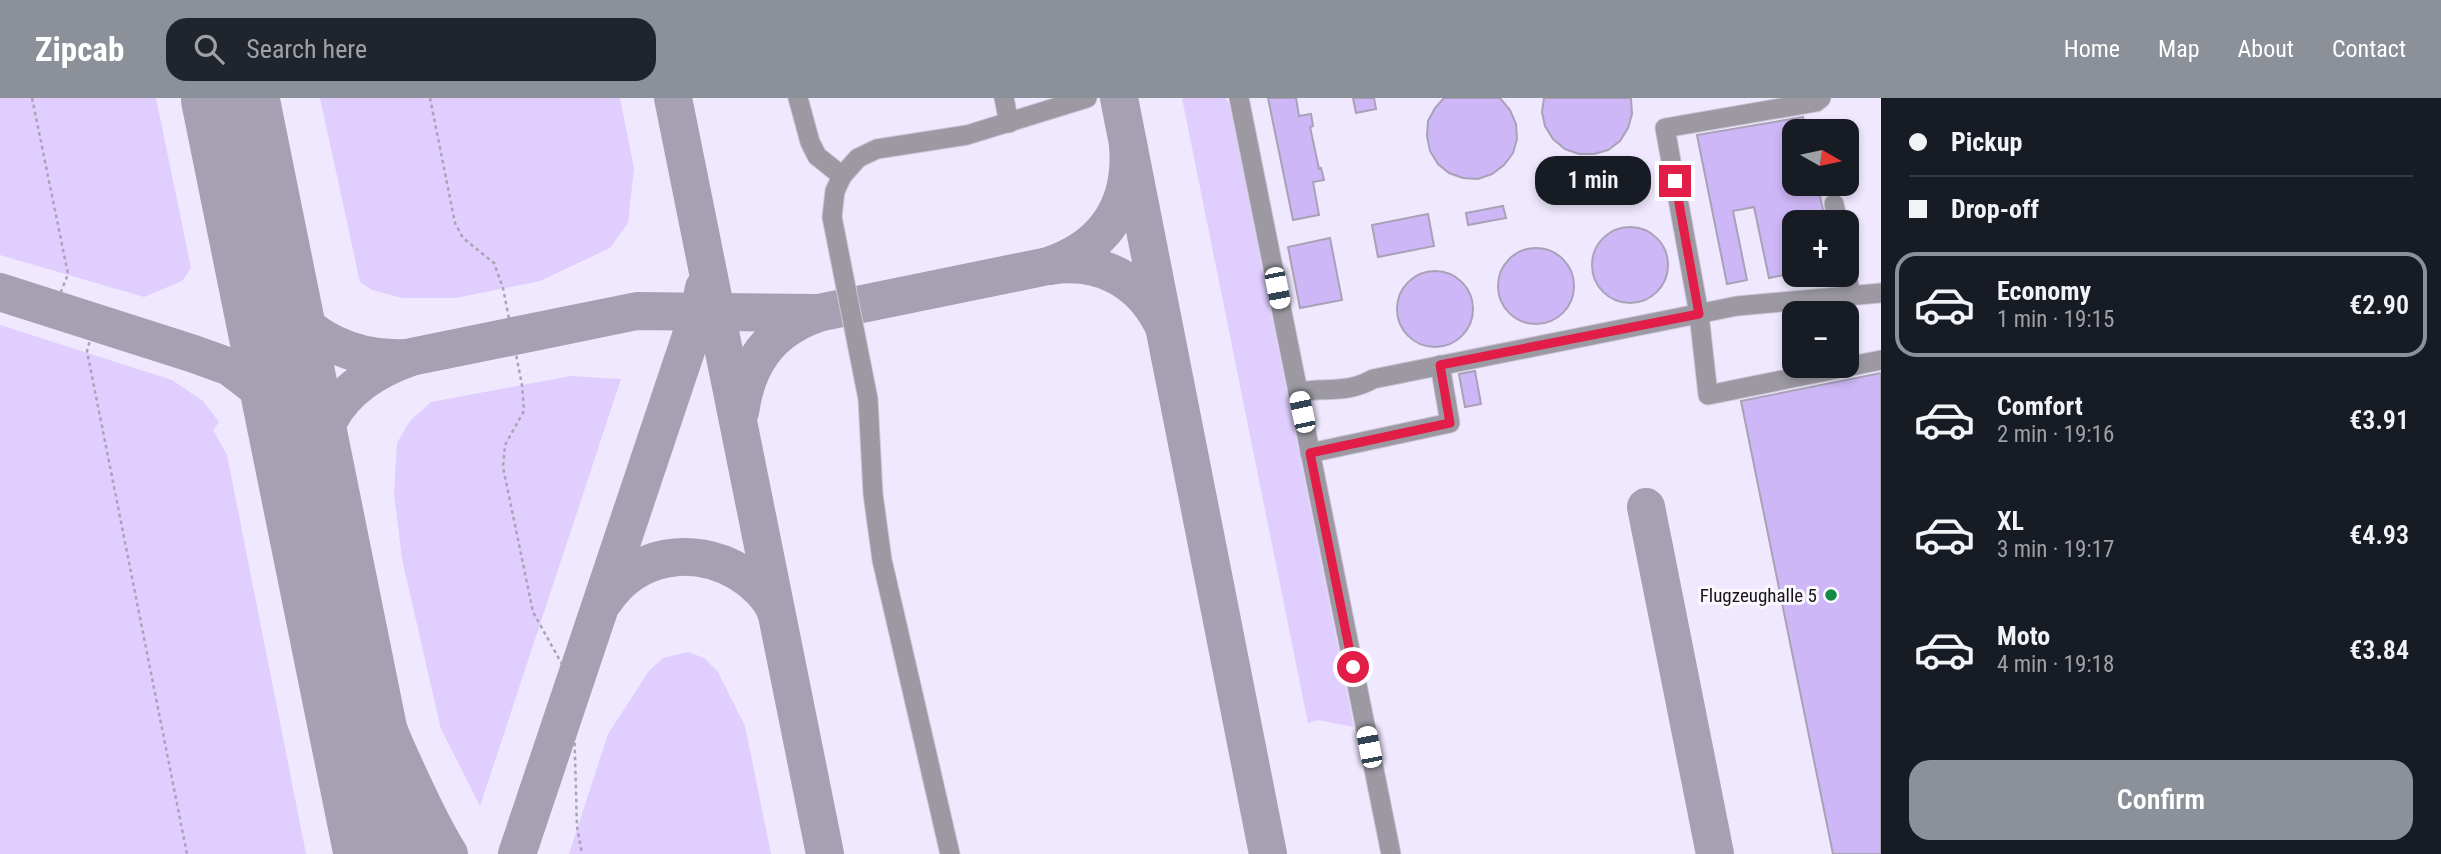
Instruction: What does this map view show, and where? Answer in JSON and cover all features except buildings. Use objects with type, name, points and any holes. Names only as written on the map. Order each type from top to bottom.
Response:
[{"type":"lane","points":[[799,98],[810,142],[817,156],[842,176]]},
{"type":"lane","points":[[1004,98],[1009,123]]},
{"type":"lane","points":[[950,854],[882,560],[873,494],[868,398],[832,217],[835,191],[842,176],[858,158],[877,149],[948,139],[1087,98]]},
{"type":"lane","points":[[1239,98],[1391,854]]},
{"type":"lane","points":[[1821,98],[1815,102],[1665,128],[1699,314],[1708,395],[1881,360]]},
{"type":"lane","points":[[1849,287],[1851,296]]},
{"type":"lane","points":[[1298,392],[1322,388],[1336,391],[1361,386],[1373,379],[1699,314],[1780,301],[1881,293]]},
{"type":"lane","points":[[1310,453],[1450,423],[1440,365]]},
{"type":"path","points":[[32,98],[68,274],[54,309]]},
{"type":"path","points":[[430,98],[456,223],[463,238],[494,263],[503,288],[522,385],[524,411],[505,445],[503,467],[533,612],[573,684],[577,827],[582,854]]},
{"type":"path","points":[[95,322],[87,351],[187,854]]},
{"type":"shaded area","points":[[0,98],[156,98],[191,268],[182,281],[144,297],[0,255]]},
{"type":"shaded area","points":[[320,98],[620,98],[634,168],[628,223],[610,248],[540,281],[456,298],[402,298],[372,290],[360,282]]},
{"type":"shaded area","points":[[1182,98],[1226,98],[1230,106],[1354,727],[1318,720],[1308,723]]},
{"type":"shaded area","points":[[0,325],[172,380],[203,401],[219,422],[213,430],[227,455],[306,854],[0,854]]},
{"type":"shaded area","points":[[571,376],[621,379],[480,806],[441,729],[402,559],[394,493],[397,443],[410,421],[431,402]]},
{"type":"shaded area","points":[[688,652],[704,658],[718,672],[745,726],[771,854],[569,854],[608,734],[649,671],[663,658]]},
{"type":"taxiway","points":[[673,98],[825,854]]},
{"type":"taxiway","points":[[1119,98],[1268,854]]},
{"type":"taxiway","points":[[315,520],[316,464],[321,440],[330,418],[343,399],[360,383],[383,369],[411,357],[637,311],[818,313],[1048,266],[1086,247],[1112,220],[1126,186],[1128,144]]},
{"type":"taxiway","points":[[256,228],[276,287],[304,324],[318,335],[351,351],[369,356],[406,358]]},
{"type":"taxiway","points":[[1050,266],[1085,265],[1116,275],[1142,294],[1162,323]]},
{"type":"taxiway","points":[[517,854],[699,312],[704,288]]},
{"type":"taxiway","points":[[0,292],[230,367],[274,405],[293,435],[308,480]]},
{"type":"taxiway","points":[[740,412],[748,378],[763,351],[785,330],[816,314]]},
{"type":"taxiway","points":[[1646,507],[1715,854]]},
{"type":"taxiway","points":[[319,535],[370,685],[422,804],[449,854]]},
{"type":"taxiway","points":[[604,601],[617,585],[648,564],[684,557],[721,564],[739,572],[761,589],[776,612]]},
{"type":"runway","points":[[230,98],[383,854]]},
{"type":"place","name":"Flugzeughalle 5","points":[[1831,595]]},
{"type":"route","points":[[1353,667],[1310,453],[1450,423],[1440,365],[1699,314],[1675,181]]}]
